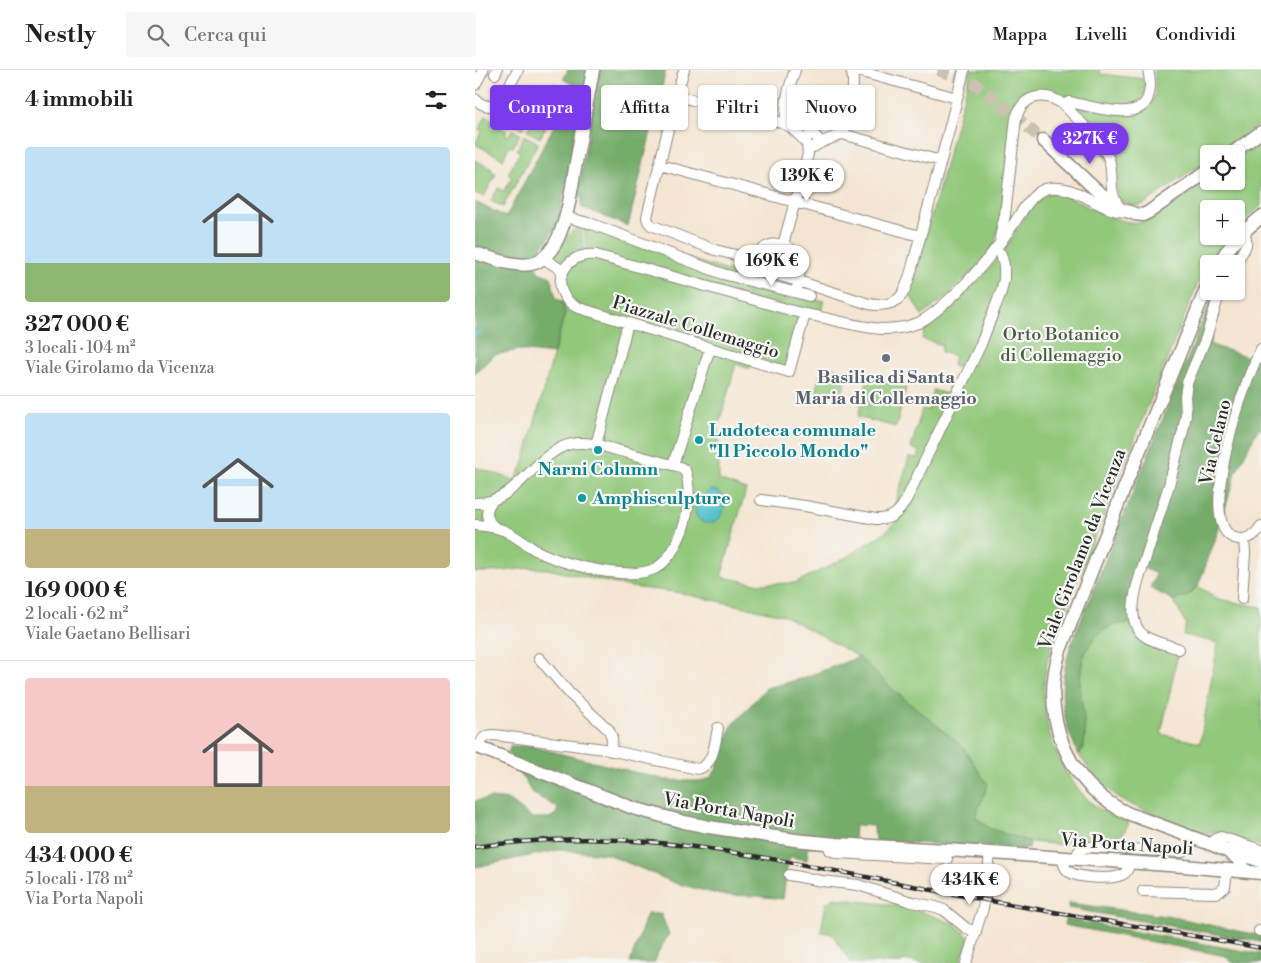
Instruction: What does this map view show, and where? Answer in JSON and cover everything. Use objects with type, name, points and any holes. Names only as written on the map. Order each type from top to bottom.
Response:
[{"type":"main road","points":[[475,253],[520,264],[533,263],[543,258],[550,251],[566,216],[593,70]]},
{"type":"main road","points":[[1243,145],[1261,132]]},
{"type":"main road","points":[[1043,140],[1095,188],[1124,211],[1140,215],[1147,213],[1200,176]]},
{"type":"main road","points":[[1245,231],[1261,217]]},
{"type":"main road","points":[[1224,255],[1232,245]]},
{"type":"main road","name":"Viale Girolamo da Vicenza","points":[[1202,300],[1129,474],[1060,650],[1054,674],[1055,717],[1063,743],[1077,770],[1092,789],[1108,802],[1127,813],[1240,856],[1261,861]]},
{"type":"main road","name":"Via Porta Napoli","points":[[477,747],[606,798],[661,816],[709,827],[795,840],[947,858],[990,853],[1261,873]]},
{"type":"main road","points":[[1227,869],[1232,867],[1240,856],[1250,858],[1251,863],[1246,871]]},
{"type":"street","points":[[475,84],[483,70]]},
{"type":"street","points":[[475,99],[487,106],[499,104],[518,70]]},
{"type":"street","points":[[679,85],[684,70]]},
{"type":"street","points":[[791,85],[795,70]]},
{"type":"street","points":[[842,134],[853,90],[853,70],[957,98]]},
{"type":"street","points":[[668,130],[647,217],[651,225],[798,281],[864,302],[879,305],[889,304],[899,298],[904,291],[941,161],[964,70]]},
{"type":"street","points":[[1063,105],[1069,102],[1111,111],[1124,112],[1133,110],[1143,105],[1148,99],[1149,70]]},
{"type":"street","points":[[761,500],[876,519],[889,518],[899,512],[907,500],[985,335],[1002,289],[1004,279],[1003,261],[997,248],[1004,221],[1015,122],[1020,108],[1026,101],[1039,97],[1054,99],[1063,105],[1099,143],[1110,163],[1114,200],[1124,211]]},
{"type":"street","points":[[688,99],[771,119],[787,125]]},
{"type":"street","points":[[787,103],[785,111],[787,122]]},
{"type":"street","points":[[794,130],[810,147]]},
{"type":"street","points":[[783,245],[810,147],[842,134],[941,161]]},
{"type":"street","points":[[659,165],[920,236]]},
{"type":"street","points":[[543,258],[563,271],[571,261],[579,256],[596,255],[805,314],[885,329],[919,323],[934,313],[958,292],[997,248],[1035,196],[1043,190],[1057,188],[1072,190],[1109,209],[1124,211]]},
{"type":"street","points":[[1008,190],[1009,199],[1013,206],[1019,208],[1026,207]]},
{"type":"street","points":[[566,216],[593,224],[716,271],[809,296]]},
{"type":"street","points":[[1240,255],[1247,243],[1245,236]]},
{"type":"street","points":[[750,281],[759,254],[771,245],[783,245],[792,249],[798,258],[800,268],[796,293]]},
{"type":"street","name":"Piazzale Collemaggio","points":[[563,271],[561,278],[562,292],[566,300],[572,305],[789,372],[805,314]]},
{"type":"street","points":[[1179,650],[1148,638],[1141,633],[1135,625],[1134,601],[1137,585],[1169,485],[1181,440],[1185,422],[1188,381],[1206,338],[1217,300]]},
{"type":"street","points":[[596,445],[628,323]]},
{"type":"street","points":[[673,465],[710,348]]},
{"type":"street","name":"Via Celano","points":[[1244,538],[1230,536],[1223,527],[1220,512],[1220,487],[1225,455],[1239,404],[1261,349]]},
{"type":"street","points":[[475,526],[496,528],[508,532],[535,550],[561,561],[617,573],[636,573],[650,570],[660,565],[670,554],[681,534],[685,520],[688,493],[687,476],[684,469],[673,465],[596,445],[577,443],[560,448],[499,498],[485,505]]},
{"type":"street","points":[[475,526],[484,519],[485,505]]},
{"type":"street","points":[[485,505],[490,523],[496,528]]},
{"type":"street","points":[[1242,599],[1244,538],[1252,536],[1261,526]]},
{"type":"street","points":[[539,658],[565,689],[609,730],[612,738],[611,751]]},
{"type":"street","points":[[477,747],[483,738],[494,735],[611,751],[700,769],[706,766],[710,760],[718,728]]},
{"type":"street","points":[[1213,845],[1215,839],[1221,837],[1261,850]]},
{"type":"street","points":[[1077,859],[1077,852],[1088,847],[1182,852]]},
{"type":"street","points":[[966,963],[985,899],[990,853]]},
{"type":"street","points":[[1063,858],[1064,866],[1071,873],[1080,876],[1104,878],[1118,877],[1124,874],[1128,869],[1129,862]]},
{"type":"street","points":[[1143,891],[1219,892],[1225,887],[1227,869]]},
{"type":"street","points":[[789,875],[858,885],[912,902],[936,907],[976,933]]},
{"type":"green space","points":[[568,70],[587,70],[584,85],[573,85],[563,79]]},
{"type":"green space","points":[[600,70],[666,70],[662,85],[601,85],[601,130],[651,130],[628,226],[581,207],[582,198],[577,196],[589,130],[591,130],[591,119]]},
{"type":"green space","points":[[971,70],[1100,70],[1100,74],[1145,79],[1145,91],[1140,102],[1133,106],[1122,107],[1096,104],[1049,92],[1031,94],[1021,99],[1012,115],[1004,191],[994,245],[975,269],[948,295],[922,316],[910,295]]},
{"type":"green space","points":[[1154,70],[1261,70],[1261,123],[1230,145],[1200,145],[1200,165],[1144,204],[1133,206],[1118,198],[1115,172],[1072,107],[1146,109],[1154,96]]},
{"type":"green space","points":[[486,116],[490,118],[490,130],[505,130],[507,131],[505,134],[508,136],[512,130],[520,134],[513,147],[509,146],[503,159],[475,144],[482,131],[479,129]]},
{"type":"green space","points":[[528,130],[544,130],[540,138]]},
{"type":"green space","points":[[552,130],[576,130],[557,223],[541,249],[533,256],[538,272],[551,277],[556,298],[562,301],[565,313],[553,354],[519,350],[494,355],[475,373],[475,202],[506,217]]},
{"type":"green space","points":[[524,135],[538,143],[503,207],[491,201],[498,188],[504,191],[512,177],[508,174],[520,152],[517,150]]},
{"type":"green space","name":"Orto Botanico di Collemaggio","points":[[1261,141],[1261,206],[1245,219],[1245,200],[1200,200],[1200,245],[1221,245],[1214,255],[1200,255],[1200,279],[1066,607],[1053,641],[1046,667],[1044,702],[1051,737],[1057,754],[1065,770],[1086,798],[1102,811],[1129,823],[1123,834],[1083,844],[1068,845],[1030,842],[991,829],[975,817],[888,686],[859,657],[783,615],[675,592],[631,587],[547,569],[529,568],[475,572],[475,467],[515,480],[523,465],[565,313],[562,301],[752,363],[750,369],[736,364],[718,427],[719,480],[746,490],[721,577],[760,584],[795,583],[845,558],[884,533],[898,521],[893,511],[909,457],[917,458],[919,451],[911,448],[922,409],[928,410],[933,390],[947,394],[949,387],[954,389],[960,368],[952,366],[955,356],[941,352],[942,345],[922,339],[926,328],[967,292],[996,261],[1031,207],[1039,198],[1049,193],[1058,193],[1066,195],[1107,216],[1126,221],[1145,221],[1153,218],[1200,185],[1200,190],[1245,190],[1245,153]]},
{"type":"green space","points":[[475,160],[492,169],[491,171],[496,174],[484,197],[475,193]]},
{"type":"green space","points":[[588,226],[824,301],[821,312],[806,312],[588,253],[583,227]]},
{"type":"green space","points":[[580,227],[585,253],[563,266],[551,258],[570,233]]},
{"type":"green space","points":[[596,256],[803,315],[787,370],[578,306],[563,287],[569,265]]},
{"type":"green space","points":[[1211,300],[1214,300],[1211,345],[1261,361],[1261,430],[1258,429],[1236,472],[1217,535],[1198,586],[1187,596],[1173,600],[1150,588],[1156,574],[1141,567],[1130,623],[1118,624],[1108,628],[1091,643],[1084,657],[1081,671],[1085,732],[1084,745],[1079,755],[1067,726],[1062,699],[1064,672],[1072,642]]},
{"type":"green space","points":[[826,366],[848,372],[841,398],[816,390],[820,374],[824,372]]},
{"type":"green space","points":[[868,377],[906,388],[896,427],[858,417]]},
{"type":"green space","points":[[1198,586],[1218,599],[1261,607],[1261,846],[1216,831],[1207,834],[1123,801],[1092,773],[1079,755],[1085,736],[1080,681],[1085,654],[1093,639],[1099,633],[1112,626],[1124,623],[1130,623],[1138,639],[1178,653],[1161,734],[1200,743],[1218,643],[1183,635],[1186,624],[1173,600],[1187,596]]},
{"type":"green space","points":[[859,657],[889,686],[963,747],[988,785],[975,817],[991,829],[1030,842],[1029,849],[875,841],[874,826],[855,825],[854,840],[809,847],[807,860],[790,857],[783,899],[721,895],[675,883],[607,854],[559,850],[475,867],[475,801],[491,798],[509,800],[532,818],[549,818],[556,814],[558,808],[532,793],[508,753],[511,746],[530,746],[666,780],[705,780],[711,777],[716,770],[731,727],[766,688],[800,679]]},
{"type":"green space","points":[[835,898],[909,907],[955,924],[969,937],[960,963],[920,963],[905,960],[901,963],[851,963],[832,934],[821,932],[826,903]]},
{"type":"green space","points":[[1069,903],[1173,917],[1261,935],[1261,942],[1068,908]]},
{"type":"green space","points":[[647,914],[661,914],[669,934],[654,963],[630,963]]},
{"type":"green space","points":[[1065,919],[1261,954],[1261,963],[1232,963],[1226,956],[1064,925]]},
{"type":"water","points":[[712,490],[719,492],[725,504],[720,517],[715,522],[708,523],[701,521],[697,517],[695,508],[700,499]]},
{"type":"waterway","points":[[475,336],[480,331]]},
{"type":"tunnel","points":[[938,70],[977,85],[1043,140]]},
{"type":"railway","points":[[475,847],[519,842],[584,839],[628,840],[686,846],[759,857],[978,899],[1261,948]]},
{"type":"place","name":"Basilica di Santa Maria di Collemaggio","points":[[886,358]]},
{"type":"place","name":"Ludoteca comunale \"Il Piccolo Mondo\"","points":[[699,440]]},
{"type":"place","name":"Narni Column","points":[[598,450]]},
{"type":"place","name":"Amphisculpture","points":[[582,498]]}]
